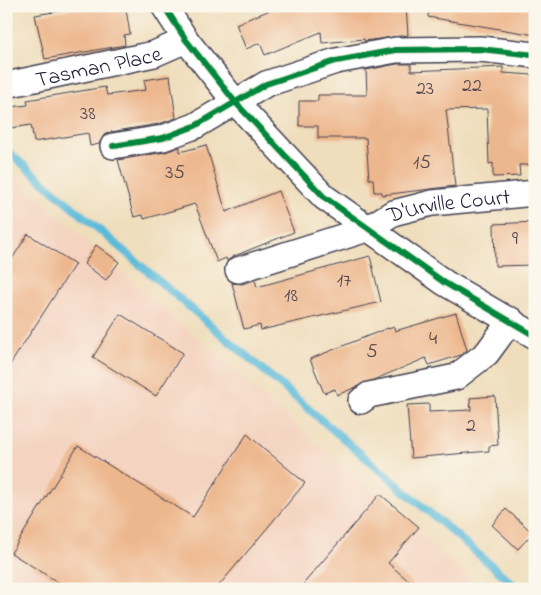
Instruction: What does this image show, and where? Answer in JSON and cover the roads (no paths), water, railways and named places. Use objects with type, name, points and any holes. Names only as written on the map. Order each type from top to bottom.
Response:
[{"type":"street","points":[[164,6],[186,40],[236,102],[324,197],[445,283],[511,320],[535,336]]},
{"type":"street","name":"Tasman Place","points":[[6,86],[154,54],[186,40]]},
{"type":"street","points":[[113,146],[163,138],[195,126],[266,84],[336,61],[396,50],[480,49],[535,55]]},
{"type":"street","name":"D'Urville Court","points":[[238,270],[367,229],[393,214],[432,203],[535,193]]},
{"type":"street","points":[[361,401],[369,395],[456,377],[487,353],[511,320]]},
{"type":"waterway","points":[[6,150],[519,589]]}]
